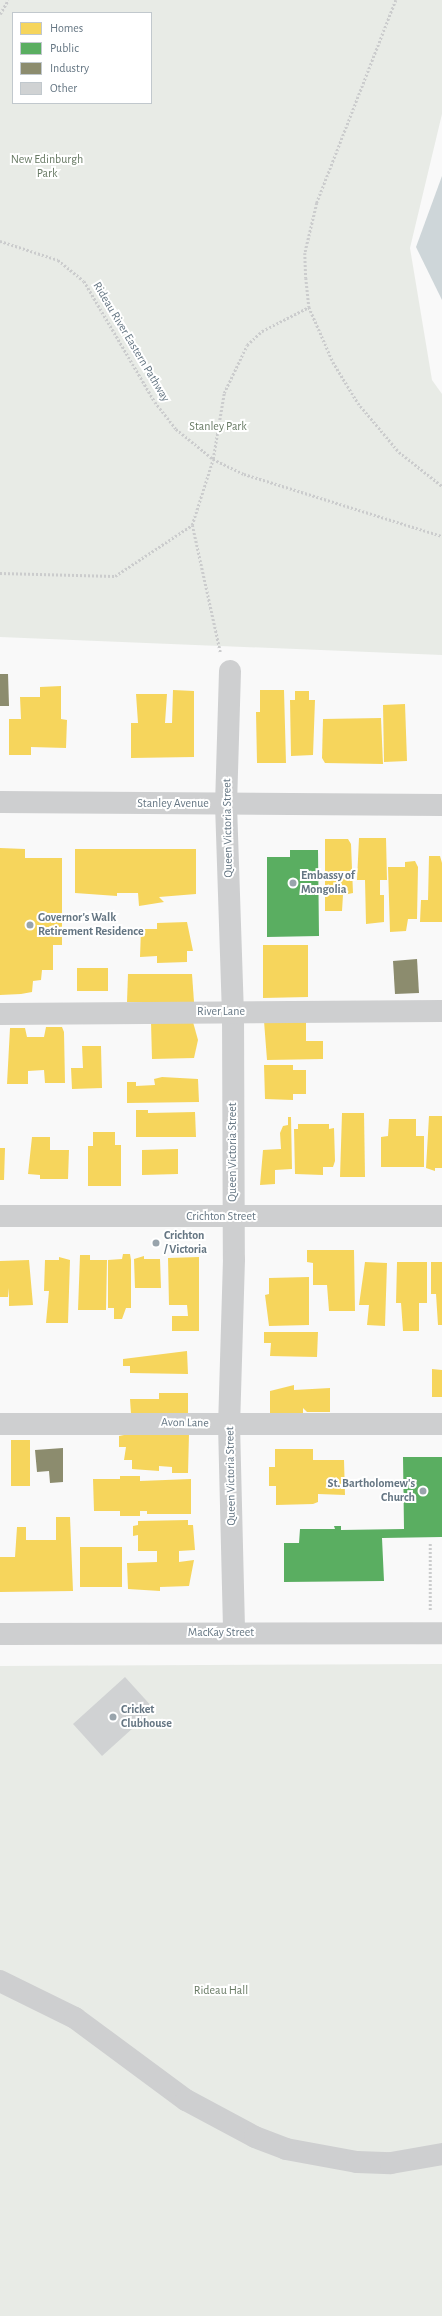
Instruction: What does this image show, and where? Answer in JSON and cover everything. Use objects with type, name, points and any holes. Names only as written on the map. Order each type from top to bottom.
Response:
[{"type":"street","name":"Queen Victoria Street","points":[[230,671],[226,804],[233,1013],[233,1217],[229,1424],[234,1632]]},
{"type":"street","name":"Stanley Avenue","points":[[0,802],[442,804]]},
{"type":"street","name":"River Lane","points":[[0,1014],[442,1011]]},
{"type":"street","name":"Crichton Street","points":[[0,1216],[442,1216]]},
{"type":"street","name":"Avon Lane","points":[[0,1424],[442,1424]]},
{"type":"street","name":"MacKay Street","points":[[0,1634],[234,1632],[442,1633]]},
{"type":"street","points":[[0,1981],[75,2018],[186,2100],[261,2140],[320,2157],[357,2162],[391,2162],[442,2154]]},
{"type":"path","points":[[0,14],[8,0]]},
{"type":"path","points":[[396,0],[317,203],[305,253],[308,307],[333,362],[376,428],[399,452],[442,486]]},
{"type":"path","name":"Rideau River Eastern Pathway","points":[[0,241],[58,260],[84,281],[155,402],[176,429],[213,459],[244,474],[442,536]]},
{"type":"path","points":[[230,671],[221,662],[192,525],[213,459],[224,393],[247,345],[262,331],[308,307]]},
{"type":"path","points":[[0,573],[115,576],[192,525]]},
{"type":"path","points":[[430,1542],[430,1615]]},
{"type":"green space","name":"Stanley Park","points":[[0,0],[442,0],[442,114],[410,248],[432,380],[442,394],[442,655],[0,637]]},
{"type":"green space","name":"Rideau Hall","points":[[442,1664],[442,2316],[0,2316],[0,1666]]},
{"type":"shaded area","points":[[442,176],[442,300],[416,247]]},
{"type":"building: Homes","points":[[61,686],[61,719],[67,720],[66,748],[31,747],[31,755],[9,755],[9,719],[21,719],[20,697],[40,697],[40,687]]},
{"type":"building: Homes","points":[[173,690],[194,691],[194,757],[131,758],[131,723],[138,723],[136,694],[167,694],[165,723],[172,723]]},
{"type":"building: Homes","points":[[260,690],[284,690],[286,763],[257,763],[256,712],[260,712]]},
{"type":"building: Homes","points":[[295,691],[309,691],[309,700],[315,700],[313,755],[291,756],[290,700],[295,700]]},
{"type":"building: Homes","points":[[405,704],[407,761],[384,762],[383,705]]},
{"type":"building: Homes","points":[[381,718],[383,764],[325,763],[322,758],[323,719]]},
{"type":"building: Homes","points":[[359,838],[386,838],[387,880],[380,880],[380,895],[384,895],[384,922],[366,924],[365,880],[357,880]]},
{"type":"building: Homes","points":[[325,839],[348,839],[351,844],[353,893],[343,895],[342,911],[325,911]]},
{"type":"building: Homes","name":"Governor's Walk Retirement Residence","points":[[0,848],[25,849],[25,858],[62,858],[62,945],[53,945],[53,970],[42,970],[41,980],[33,981],[32,992],[0,995]]},
{"type":"building: Homes","points":[[75,849],[196,849],[196,894],[159,897],[164,902],[139,906],[138,893],[117,893],[117,896],[75,893]]},
{"type":"building: Homes","points":[[429,856],[440,856],[442,863],[442,922],[420,922],[421,900],[428,900]]},
{"type":"building: Homes","points":[[415,861],[418,867],[417,919],[408,919],[406,931],[390,932],[388,867],[405,867],[405,862]]},
{"type":"building: Homes","points":[[187,922],[193,951],[187,951],[187,962],[157,963],[157,956],[140,957],[141,929],[157,929],[157,923]]},
{"type":"building: Homes","points":[[263,945],[308,945],[308,997],[263,998]]},
{"type":"building: Homes","points":[[77,968],[108,968],[108,991],[77,991]]},
{"type":"building: Homes","points":[[128,974],[192,974],[194,1002],[127,1002]]},
{"type":"building: Homes","points":[[264,1021],[306,1022],[306,1041],[323,1041],[323,1059],[267,1060]]},
{"type":"building: Homes","points":[[151,1022],[193,1022],[198,1040],[194,1058],[152,1059]]},
{"type":"building: Homes","points":[[46,1027],[62,1027],[64,1032],[65,1083],[45,1083],[44,1070],[28,1071],[28,1084],[7,1084],[10,1028],[25,1028],[27,1037],[44,1037]]},
{"type":"building: Homes","points":[[82,1046],[101,1046],[102,1088],[72,1089],[71,1068],[83,1068]]},
{"type":"building: Homes","points":[[264,1065],[293,1065],[293,1070],[306,1070],[306,1094],[293,1094],[293,1100],[265,1099]]},
{"type":"building: Homes","points":[[162,1077],[198,1079],[199,1102],[127,1103],[127,1082],[136,1082],[136,1086],[155,1085],[154,1079]]},
{"type":"building: Homes","points":[[136,1110],[148,1110],[148,1113],[195,1112],[196,1137],[136,1137]]},
{"type":"building: Homes","points":[[342,1113],[364,1113],[365,1177],[340,1177]]},
{"type":"building: Homes","points":[[429,1116],[442,1116],[442,1168],[435,1168],[435,1171],[426,1168]]},
{"type":"building: Homes","points":[[288,1117],[291,1117],[292,1169],[275,1170],[275,1184],[260,1185],[263,1150],[281,1149],[280,1133],[283,1126],[288,1125]]},
{"type":"building: Homes","points":[[389,1119],[416,1119],[416,1136],[424,1136],[424,1167],[381,1167],[381,1137],[388,1136]]},
{"type":"building: Homes","points":[[298,1124],[329,1124],[329,1129],[334,1128],[335,1161],[333,1167],[323,1167],[323,1175],[295,1174],[294,1129],[298,1129]]},
{"type":"building: Homes","points":[[93,1132],[115,1132],[115,1145],[121,1145],[121,1186],[88,1186],[88,1146],[93,1146]]},
{"type":"building: Homes","points":[[32,1137],[50,1137],[50,1150],[69,1150],[68,1179],[40,1179],[40,1175],[28,1174]]},
{"type":"building: Homes","points":[[0,1148],[5,1148],[4,1180],[0,1180]]},
{"type":"building: Homes","points":[[178,1149],[178,1174],[142,1175],[142,1150]]},
{"type":"building: Homes","points":[[307,1250],[354,1250],[355,1311],[329,1311],[327,1285],[313,1285],[313,1263],[307,1262]]},
{"type":"building: Homes","points":[[123,1254],[130,1254],[131,1260],[131,1308],[126,1308],[122,1319],[114,1319],[114,1308],[108,1308],[108,1260],[122,1259]]},
{"type":"building: Homes","points":[[80,1255],[90,1255],[90,1260],[107,1260],[106,1310],[78,1310]]},
{"type":"building: Homes","points":[[144,1256],[144,1259],[160,1259],[161,1288],[135,1288],[134,1259]]},
{"type":"building: Homes","points":[[59,1257],[70,1260],[68,1323],[46,1323],[49,1291],[44,1291],[45,1260],[59,1260]]},
{"type":"building: Homes","points":[[199,1257],[199,1331],[172,1331],[172,1316],[188,1316],[187,1305],[169,1305],[168,1258]]},
{"type":"building: Homes","points":[[29,1260],[33,1305],[9,1306],[9,1288],[8,1297],[0,1297],[0,1261]]},
{"type":"building: Homes","points":[[365,1262],[387,1263],[385,1326],[367,1325],[369,1305],[359,1305]]},
{"type":"building: Homes","points":[[397,1262],[427,1262],[427,1303],[419,1303],[419,1331],[403,1331],[401,1303],[396,1303]]},
{"type":"building: Homes","points":[[431,1262],[442,1262],[442,1325],[438,1325],[436,1294],[431,1294]]},
{"type":"building: Homes","points":[[309,1277],[309,1325],[269,1326],[265,1295],[269,1294],[269,1278]]},
{"type":"building: Homes","points":[[264,1332],[318,1332],[317,1357],[270,1356],[271,1343],[264,1343]]},
{"type":"building: Homes","points":[[187,1351],[188,1374],[130,1373],[130,1366],[123,1366],[123,1359]]},
{"type":"building: Homes","points":[[432,1369],[442,1370],[442,1397],[432,1397]]},
{"type":"building: Homes","points":[[294,1385],[294,1390],[330,1388],[330,1412],[307,1412],[303,1408],[303,1415],[270,1415],[270,1391]]},
{"type":"building: Homes","points":[[159,1393],[188,1393],[188,1415],[131,1414],[130,1399],[159,1399]]},
{"type":"building: Homes","points":[[189,1434],[188,1473],[172,1473],[172,1467],[159,1466],[159,1471],[132,1469],[132,1460],[124,1460],[126,1447],[119,1447],[119,1436],[124,1435]]},
{"type":"building: Homes","points":[[11,1440],[30,1440],[30,1486],[11,1486]]},
{"type":"building: Homes","points":[[275,1449],[313,1449],[313,1460],[344,1460],[345,1495],[318,1494],[318,1502],[313,1504],[276,1505],[276,1486],[269,1486],[269,1467],[275,1467]]},
{"type":"building: Homes","points":[[120,1476],[140,1476],[140,1481],[191,1479],[191,1514],[147,1514],[147,1511],[140,1511],[140,1516],[120,1516],[120,1511],[94,1511],[93,1479],[120,1479]]},
{"type":"building: Homes","points":[[56,1517],[70,1517],[73,1591],[0,1592],[0,1557],[15,1557],[17,1527],[26,1527],[26,1540],[56,1540]]},
{"type":"building: Homes","points":[[188,1520],[188,1525],[193,1525],[195,1550],[179,1551],[179,1562],[194,1560],[189,1586],[160,1587],[160,1591],[128,1589],[127,1563],[157,1562],[157,1551],[138,1551],[138,1535],[133,1536],[133,1526],[138,1525],[138,1521]]},
{"type":"building: Homes","points":[[80,1547],[122,1547],[122,1587],[80,1587]]},
{"type":"building: Public","name":"Embassy of Mongolia","points":[[290,850],[318,850],[319,936],[267,937],[267,857],[290,857]]},
{"type":"building: Public","name":"St. Bartholomew's Church","points":[[403,1457],[442,1457],[442,1537],[382,1538],[384,1581],[284,1582],[284,1543],[299,1543],[300,1529],[335,1529],[334,1526],[341,1526],[341,1530],[404,1529]]},
{"type":"building: Industry","points":[[0,674],[8,674],[9,706],[0,706]]},
{"type":"building: Industry","points":[[417,959],[419,993],[395,994],[393,961]]},
{"type":"building: Industry","points":[[63,1448],[63,1482],[50,1483],[49,1471],[37,1472],[35,1450]]},
{"type":"building: Other","name":"Cricket Clubhouse","points":[[125,1677],[154,1709],[102,1756],[73,1724]]},
{"type":"place","name":"Embassy of Mongolia","points":[[293,883]]},
{"type":"place","name":"Governor's Walk Retirement Residence","points":[[30,925]]},
{"type":"place","name":"Crichton / Victoria","points":[[156,1243]]},
{"type":"place","name":"St. Bartholomew's Church","points":[[423,1491]]},
{"type":"place","name":"Cricket Clubhouse","points":[[113,1717]]},
{"type":"park label","name":"New Edinburgh Park","points":[[47,167]]}]
